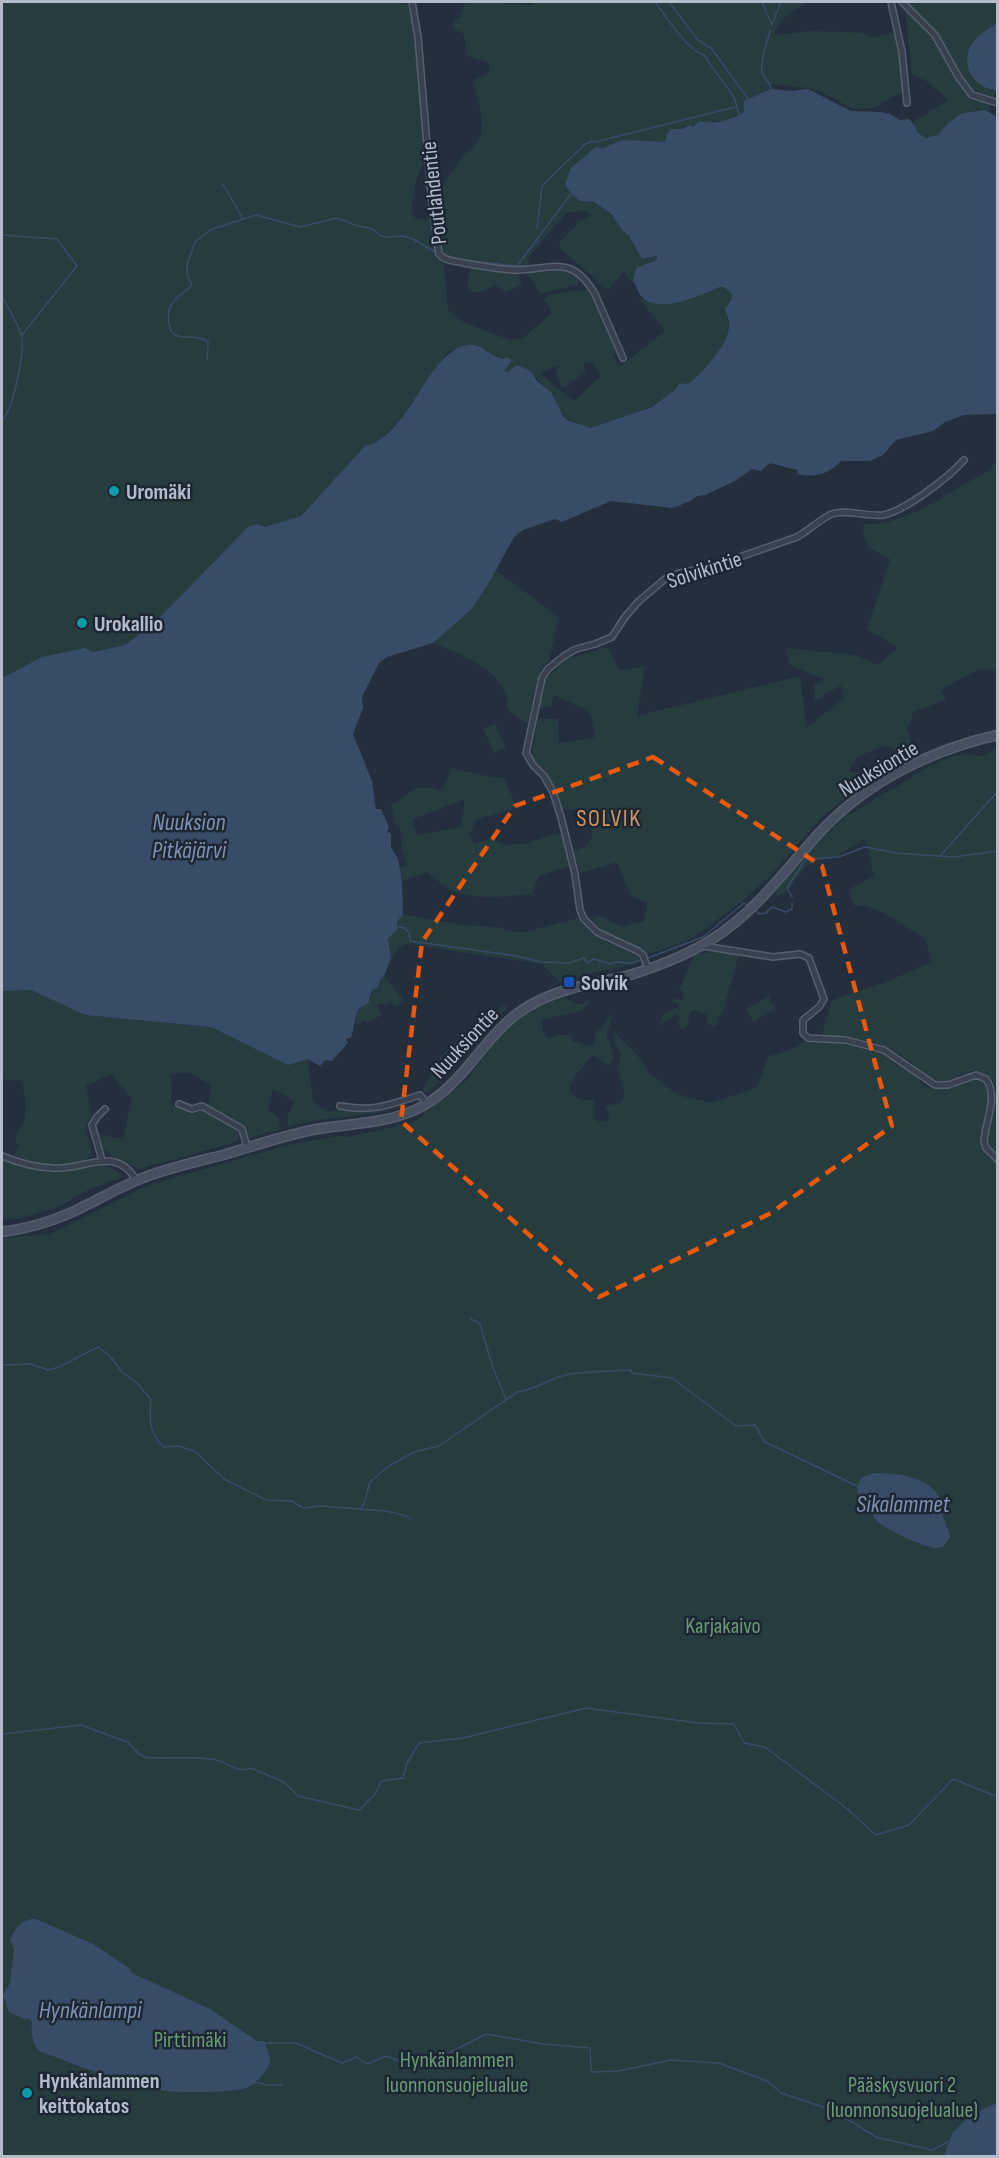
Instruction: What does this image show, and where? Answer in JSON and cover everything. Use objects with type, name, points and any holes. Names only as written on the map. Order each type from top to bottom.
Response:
[{"type":"street","name":"Poutlahdentie","points":[[412,2],[418,37],[432,205],[439,254],[447,260],[511,269],[550,266],[575,270],[595,294],[623,357]]},
{"type":"street","points":[[891,2],[902,52],[907,103]]},
{"type":"street","points":[[902,2],[935,35],[959,78],[972,95],[998,103]]},
{"type":"street","name":"Solvikintie","points":[[648,969],[643,955],[597,932],[584,919],[580,910],[575,874],[553,792],[526,753],[542,678],[548,669],[564,656],[576,649],[612,637],[639,601],[665,579],[679,573],[711,567],[797,537],[831,514],[886,514],[911,502],[943,481],[964,460]]},
{"type":"street","name":"Nuuksiontie","points":[[2,1232],[36,1225],[67,1214],[136,1180],[317,1129],[391,1119],[427,1104],[453,1083],[503,1024],[525,1008],[565,990],[648,969],[701,945],[750,911],[824,828],[860,797],[894,774],[925,759],[961,745],[998,735]]},
{"type":"street","points":[[701,945],[773,957],[800,954],[809,958],[824,999],[819,1007],[803,1020],[803,1033],[808,1038],[846,1040],[884,1050],[935,1085],[948,1085],[976,1075],[986,1078],[992,1090],[992,1098],[984,1142],[986,1148],[998,1160]]},
{"type":"street","points":[[340,1106],[370,1109],[420,1095],[427,1104]]},
{"type":"street","points":[[179,1104],[192,1108],[202,1106],[242,1129],[248,1148]]},
{"type":"street","points":[[102,1160],[92,1125],[105,1109]]},
{"type":"street","points":[[2,1156],[41,1167],[61,1168],[102,1160],[116,1163],[133,1175],[136,1180]]},
{"type":"highlighted area","points":[[653,757],[822,866],[892,1126],[771,1213],[599,1297],[401,1121],[422,942],[515,806]]},
{"type":"green space","points":[[2,2],[406,2],[411,14],[416,50],[425,159],[417,177],[411,212],[415,218],[427,221],[427,216],[435,210],[435,193],[480,138],[482,131],[474,82],[475,78],[486,75],[490,68],[488,62],[467,56],[464,34],[452,28],[454,20],[460,17],[465,2],[497,2],[532,6],[534,2],[809,2],[782,20],[778,24],[775,35],[813,31],[865,33],[870,38],[900,31],[904,46],[908,89],[905,93],[895,95],[874,108],[853,109],[809,88],[771,84],[771,89],[745,101],[744,112],[723,122],[714,121],[693,128],[686,126],[682,129],[671,129],[665,142],[635,141],[596,148],[582,160],[571,194],[580,201],[596,204],[610,214],[628,235],[642,258],[658,256],[657,260],[636,268],[633,280],[635,283],[629,280],[624,271],[610,288],[606,289],[560,248],[559,243],[581,220],[591,216],[586,211],[567,212],[527,259],[530,264],[518,273],[522,285],[505,292],[496,285],[479,292],[469,291],[471,266],[444,263],[448,310],[463,322],[510,340],[523,338],[552,313],[544,300],[549,295],[589,289],[592,297],[596,298],[620,352],[613,354],[621,366],[665,331],[639,298],[659,303],[677,303],[724,287],[731,293],[732,299],[726,317],[727,335],[718,353],[690,383],[679,384],[663,399],[627,418],[588,427],[567,419],[550,392],[531,371],[504,371],[511,360],[500,358],[469,344],[448,352],[403,417],[377,443],[365,446],[301,516],[264,527],[248,527],[153,624],[125,645],[93,652],[42,657],[2,678]],"holes":[[[585,361],[590,362],[600,373],[600,377],[575,400],[568,397],[540,373],[560,365],[556,371],[561,386],[565,387],[586,371],[583,365]]]},
{"type":"green space","points":[[904,2],[997,2],[997,23],[974,41],[967,54],[967,62],[976,80],[985,88],[997,90],[990,103],[989,111],[962,113],[933,137],[923,138],[917,132],[913,122],[948,100],[928,82],[912,74]]},
{"type":"green space","points":[[565,268],[580,276],[577,285],[540,295],[536,284],[527,275],[527,271]]},
{"type":"green space","points":[[997,460],[997,671],[979,669],[941,690],[946,700],[912,712],[913,717],[907,728],[915,754],[905,756],[887,746],[859,757],[849,772],[877,773],[821,818],[768,878],[740,903],[691,939],[647,955],[597,929],[593,920],[598,915],[622,927],[644,921],[647,903],[630,895],[617,862],[580,873],[573,851],[585,847],[593,836],[585,810],[562,809],[548,776],[531,758],[538,719],[558,719],[559,743],[595,738],[591,715],[585,709],[554,695],[551,707],[540,708],[542,683],[567,659],[608,647],[619,671],[645,666],[637,716],[800,676],[806,728],[844,698],[841,685],[815,701],[814,686],[824,679],[790,665],[786,648],[855,655],[878,665],[898,648],[867,629],[890,559],[872,550],[866,544],[863,525],[888,522],[919,511],[989,470]]},
{"type":"green space","points":[[495,570],[559,617],[549,661],[537,681],[528,724],[508,710],[505,693],[499,682],[483,667],[433,643],[471,610]]},
{"type":"green space","points":[[495,724],[506,748],[494,753],[483,729]]},
{"type":"green space","points":[[997,747],[998,2103],[971,2115],[953,2132],[947,2156],[2,2156],[2,1238],[50,1234],[149,1185],[284,1146],[338,1136],[349,1137],[414,1122],[467,1080],[496,1040],[518,1019],[533,1009],[564,998],[582,1005],[590,1001],[581,1011],[541,1020],[544,1035],[548,1039],[559,1035],[571,1035],[572,1041],[591,1046],[594,1043],[595,1032],[612,1013],[607,1035],[613,1061],[608,1065],[593,1055],[578,1072],[569,1088],[573,1096],[582,1100],[595,1101],[594,1117],[599,1122],[608,1120],[609,1113],[605,1106],[620,1103],[625,1096],[618,1067],[621,1055],[613,1038],[614,1032],[638,1056],[648,1072],[678,1095],[711,1103],[756,1088],[769,1056],[787,1051],[809,1040],[815,1045],[816,1042],[858,1045],[884,1054],[905,1067],[926,1087],[950,1089],[966,1081],[980,1080],[988,1091],[989,1102],[996,1100],[996,1089],[992,1080],[979,1071],[970,1071],[949,1081],[937,1082],[894,1050],[872,1041],[822,1035],[832,1000],[886,982],[932,962],[926,940],[881,912],[854,906],[849,889],[874,876],[865,838],[834,858],[820,860],[806,866],[787,892],[775,895],[779,887],[818,843],[847,815],[896,788],[925,768],[952,756],[963,754],[983,756]]},
{"type":"green space","points":[[451,768],[495,778],[504,777],[517,808],[476,820],[470,833],[474,843],[491,839],[506,845],[523,844],[556,834],[562,835],[569,866],[539,876],[532,894],[500,897],[465,895],[455,892],[427,872],[402,881],[400,867],[407,865],[401,847],[403,836],[400,828],[395,824],[391,804],[415,789],[431,788],[442,791]],"holes":[[[465,799],[461,827],[418,835],[413,819]]]},
{"type":"green space","points":[[403,914],[522,933],[579,918],[607,942],[636,953],[640,963],[560,982],[542,964],[408,944],[401,947],[391,958],[388,939],[397,930],[397,922]]},
{"type":"green space","points":[[712,952],[734,954],[738,957],[723,1013],[718,1017],[716,1026],[707,1022],[707,1014],[695,1010],[690,1012],[688,1024],[684,1029],[681,1029],[677,1021],[680,1016],[675,1014],[661,1025],[660,1022],[665,1013],[679,1008],[679,1004],[672,1001],[673,998],[683,999],[684,993],[679,989],[693,955]]},
{"type":"green space","points":[[384,976],[404,1000],[396,1007],[388,1000],[388,1004],[380,1004],[377,1006],[381,1013],[380,1016],[367,1023],[364,1020],[356,1024],[357,1014],[369,1002],[373,989],[379,988],[381,977]]},
{"type":"green space","points":[[31,990],[85,1015],[211,1027],[288,1064],[308,1059],[313,1102],[328,1112],[340,1109],[362,1112],[401,1106],[288,1127],[287,1118],[294,1101],[273,1089],[268,1109],[278,1117],[281,1129],[248,1138],[246,1127],[208,1106],[211,1085],[189,1073],[171,1074],[172,1105],[193,1111],[202,1110],[237,1131],[239,1139],[139,1169],[113,1157],[101,1147],[100,1135],[123,1139],[132,1099],[111,1074],[86,1086],[92,1115],[85,1134],[89,1140],[92,1155],[73,1164],[63,1165],[43,1164],[23,1159],[13,1155],[19,1147],[16,1135],[23,1125],[25,1116],[22,1081],[2,1079],[2,991]]},
{"type":"green space","points":[[768,996],[775,1008],[754,1022],[746,1009]]},
{"type":"green space","points":[[503,1004],[507,1007],[466,1055],[441,1081],[424,1093],[424,1088],[441,1056],[484,1015],[497,1012]]},
{"type":"green space","points":[[2,1160],[60,1171],[106,1165],[125,1176],[88,1190],[59,1207],[20,1218],[2,1220]]},
{"type":"water","points":[[997,23],[997,90],[982,86],[976,81],[968,68],[967,60],[973,41]]},
{"type":"water","name":"Nuuksion Pitkäjärvi","points":[[771,89],[790,91],[808,89],[851,111],[881,112],[900,120],[909,119],[917,132],[925,138],[938,135],[948,123],[962,113],[985,110],[997,117],[997,412],[995,414],[964,415],[945,422],[933,431],[896,440],[883,455],[870,461],[841,461],[832,469],[821,474],[798,474],[797,470],[770,463],[761,471],[752,469],[735,481],[673,508],[611,501],[562,522],[555,519],[523,530],[514,537],[471,610],[433,643],[387,657],[379,663],[362,697],[363,708],[353,734],[372,781],[376,809],[381,809],[389,827],[387,832],[391,833],[391,847],[398,859],[402,881],[403,914],[397,922],[397,930],[388,939],[391,958],[384,976],[378,988],[373,989],[369,1002],[358,1010],[351,1038],[347,1038],[348,1043],[332,1061],[325,1060],[320,1066],[308,1059],[288,1065],[211,1027],[85,1015],[31,990],[2,991],[2,678],[42,657],[85,648],[93,652],[125,645],[153,624],[248,527],[257,524],[264,527],[301,516],[365,446],[381,439],[395,427],[440,363],[453,351],[467,345],[476,345],[496,356],[509,358],[512,360],[504,371],[508,372],[517,365],[531,371],[537,381],[551,392],[563,416],[569,421],[591,428],[652,407],[675,390],[679,384],[690,383],[721,348],[728,331],[729,323],[725,309],[732,299],[731,293],[724,287],[720,287],[670,304],[650,302],[642,297],[633,280],[636,268],[657,260],[657,256],[642,259],[629,236],[611,214],[594,202],[579,201],[565,184],[571,168],[596,147],[604,148],[621,140],[665,142],[671,129],[682,129],[690,125],[693,127],[700,121],[717,122],[733,117],[744,112],[744,101]]},
{"type":"water","name":"Sikalammet","points":[[874,1473],[912,1478],[929,1486],[936,1493],[941,1501],[943,1517],[950,1537],[944,1546],[935,1548],[922,1544],[894,1532],[875,1519],[869,1506],[857,1492],[861,1478]]},
{"type":"water","name":"Hynkänlampi","points":[[36,1919],[93,1944],[129,1968],[132,1973],[210,2009],[257,2041],[264,2041],[270,2059],[267,2069],[253,2084],[239,2090],[166,2091],[113,2078],[39,2051],[32,2037],[32,2022],[29,2018],[25,2019],[9,2012],[3,1995],[10,1983],[14,1948],[10,1940],[14,1931],[26,1920]]},
{"type":"water","points":[[997,2103],[997,2156],[944,2156],[953,2132],[971,2115]]},
{"type":"waterway","points":[[655,2],[684,40],[704,55],[733,96],[740,114]]},
{"type":"waterway","points":[[669,2],[698,40],[711,48],[749,100]]},
{"type":"waterway","points":[[762,2],[772,25]]},
{"type":"waterway","points":[[772,24],[781,2]]},
{"type":"waterway","points":[[770,31],[762,66],[771,89]]},
{"type":"waterway","points":[[537,229],[542,186],[585,144],[735,107]]},
{"type":"waterway","points":[[223,184],[243,219]]},
{"type":"waterway","points":[[463,260],[517,266],[571,194]]},
{"type":"waterway","points":[[207,359],[208,342],[203,339],[175,335],[171,331],[168,316],[173,302],[192,285],[187,274],[187,265],[195,242],[210,230],[256,215],[300,227],[337,218],[373,229],[385,237],[404,236],[413,239],[435,252]]},
{"type":"waterway","points":[[2,235],[57,239],[77,266],[22,335]]},
{"type":"waterway","points":[[2,296],[17,324],[22,342],[14,392],[2,421]]},
{"type":"waterway","points":[[941,855],[998,791]]},
{"type":"waterway","points":[[792,897],[787,888],[806,859],[839,857],[865,847],[896,853],[953,857],[998,851]]},
{"type":"waterway","points":[[648,958],[703,937],[744,903],[746,905]]},
{"type":"waterway","points":[[756,911],[759,914],[766,913],[772,907],[786,912],[792,909],[792,904]]},
{"type":"waterway","points":[[397,927],[405,928],[409,933],[410,941],[517,956],[541,962],[569,963],[584,958],[587,963],[594,959],[611,964],[640,960]]},
{"type":"waterway","points":[[471,1319],[480,1324],[493,1368],[506,1399]]},
{"type":"waterway","points":[[2,1365],[31,1364],[48,1370],[59,1367],[98,1347],[109,1355],[122,1372],[138,1384],[151,1400],[151,1426],[155,1437],[164,1447],[179,1446],[196,1452],[224,1479],[266,1500],[292,1501],[303,1508],[321,1506],[360,1509],[364,1504],[370,1482],[389,1466],[414,1452],[439,1446],[517,1392],[570,1374],[631,1370],[632,1373],[672,1378],[736,1426],[755,1425],[765,1442],[857,1486]]},
{"type":"waterway","points":[[360,1509],[393,1512],[411,1519]]},
{"type":"waterway","points":[[2,1734],[81,1725],[127,1742],[145,1757],[207,1759],[221,1761],[241,1770],[251,1768],[284,1782],[298,1796],[359,1810],[375,1794],[381,1781],[403,1778],[407,1763],[419,1743],[463,1738],[586,1708],[698,1723],[734,1724],[744,1743],[765,1747],[845,1807],[876,1835],[909,1825],[953,1779],[998,1797]]},
{"type":"waterway","points":[[265,2043],[296,2043],[342,2063],[357,2057],[367,2064],[387,2056],[408,2065],[426,2058],[445,2055],[486,2034],[543,2044],[590,2048],[591,2072],[619,2071],[671,2060],[719,2063],[767,2081],[781,2093],[823,2107],[876,2137],[932,2150],[952,2140]]},
{"type":"waterway","points":[[255,2082],[282,2085]]},
{"type":"place","name":"Uromäki","points":[[114,491]]},
{"type":"place","name":"Urokallio","points":[[82,623]]},
{"type":"place","name":"Solvik","points":[[569,982]]},
{"type":"place","name":"Hynkänlammen keittokatos","points":[[27,2093]]},
{"type":"district","name":"SOLVIK","points":[[609,818]]},
{"type":"park label","name":"Karjakaivo","points":[[723,1625]]},
{"type":"park label","name":"Pirttimäki","points":[[190,2039]]},
{"type":"park label","name":"Hynkänlammen luonnonsuojelualue","points":[[457,2072]]},
{"type":"park label","name":"Pääskysvuori 2 (luonnonsuojelualue)","points":[[902,2096]]}]
